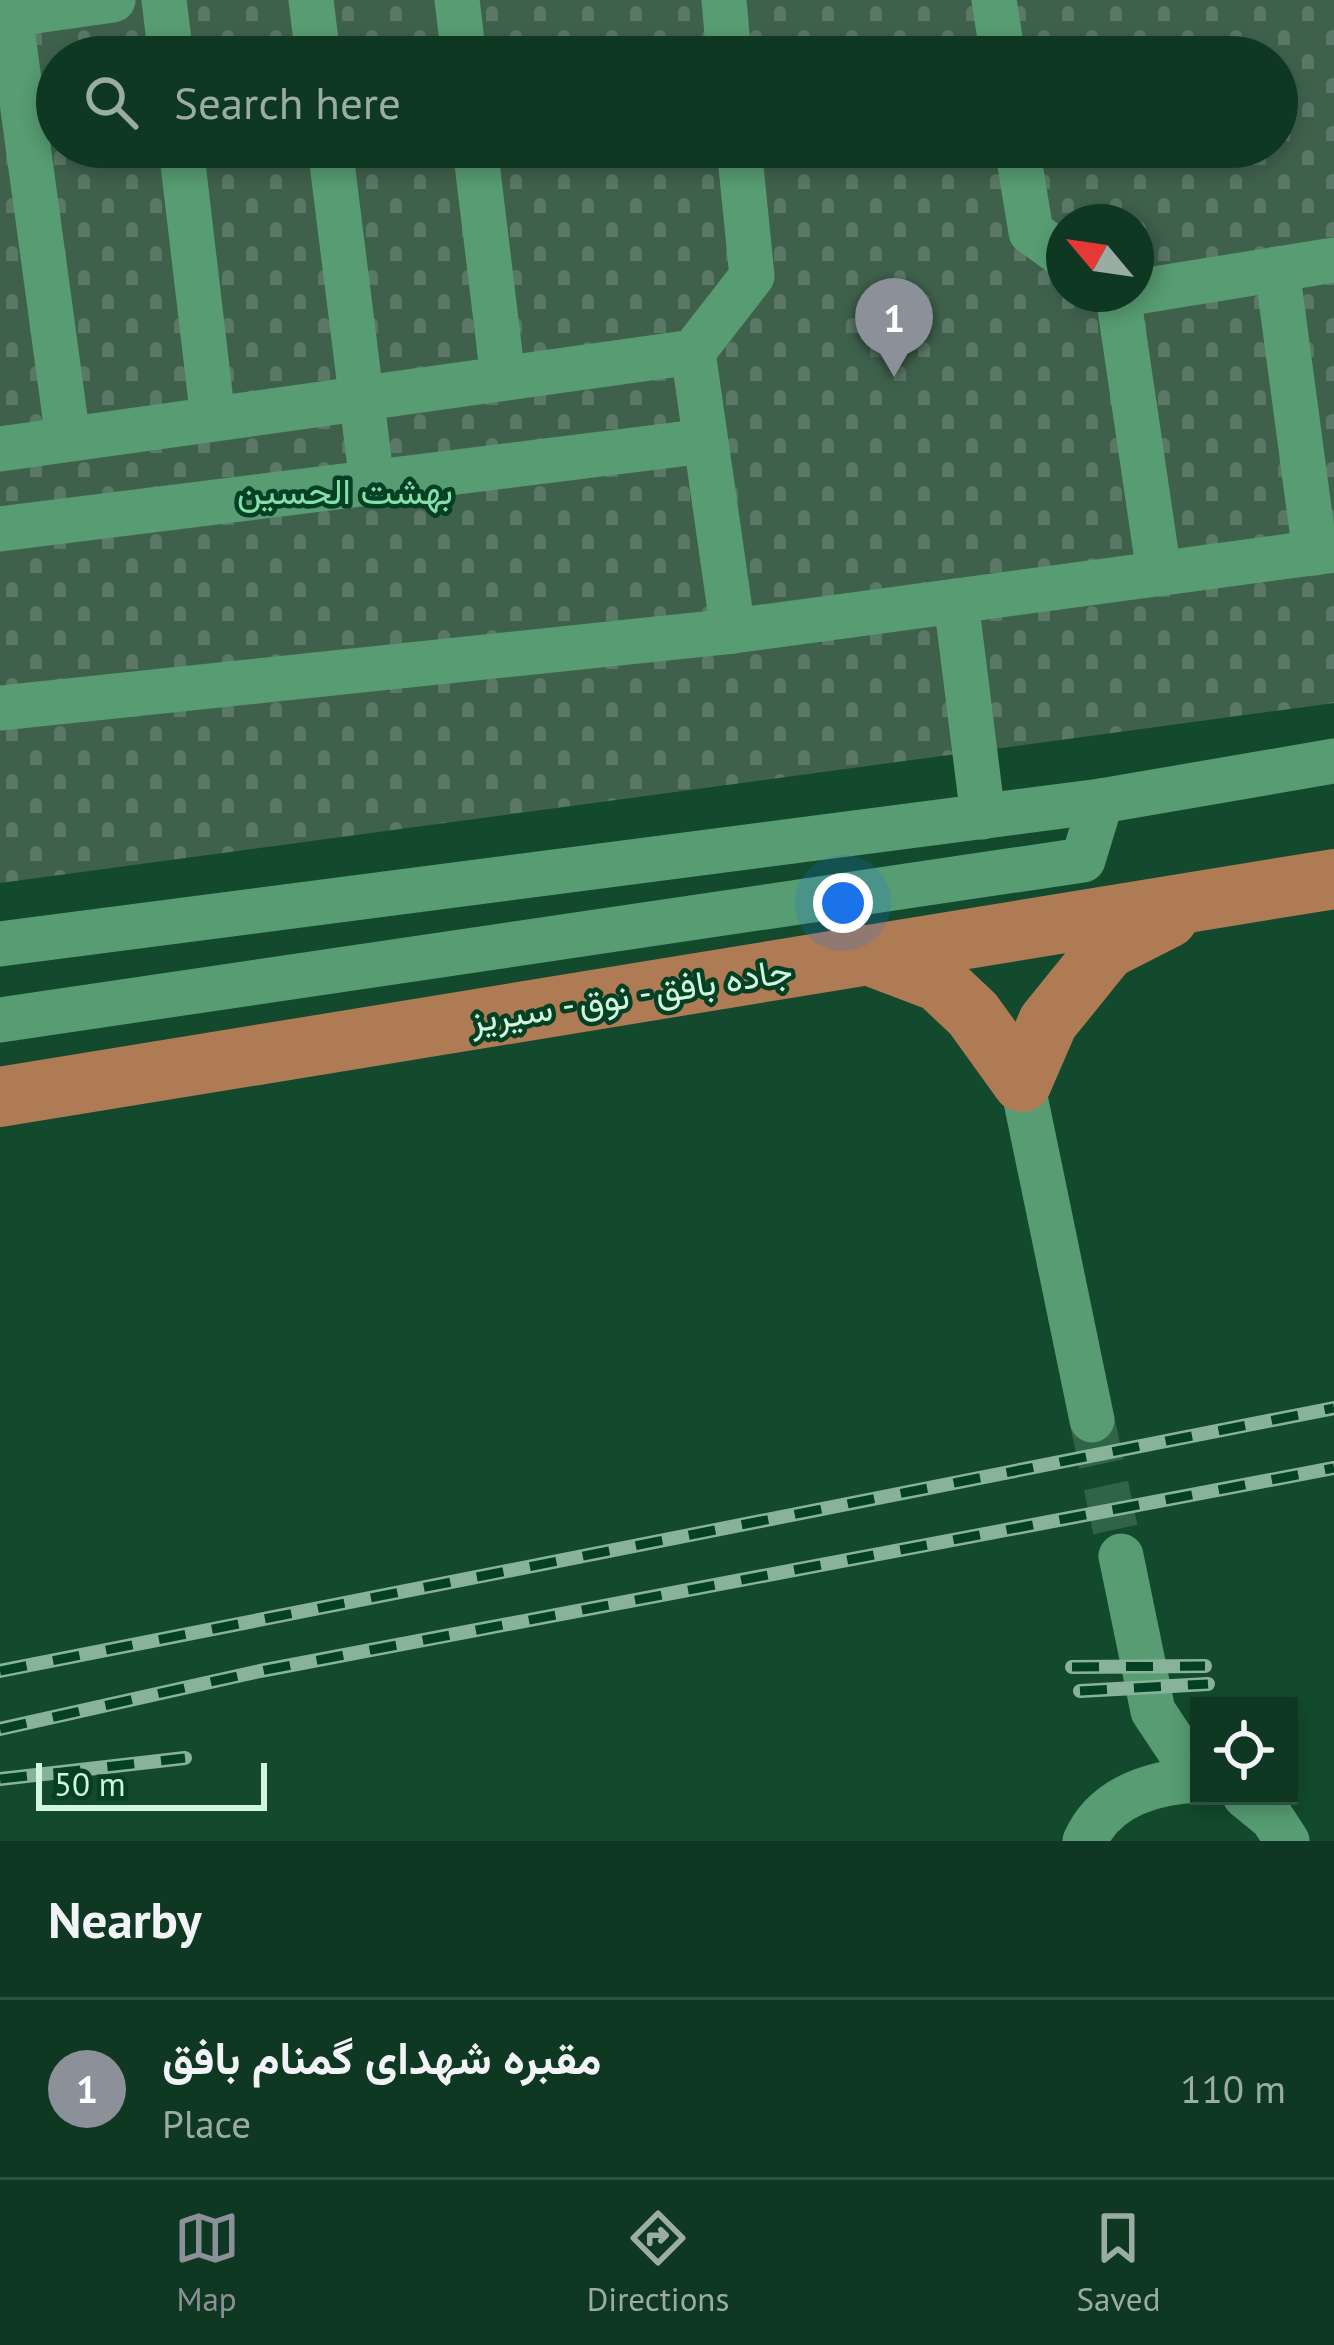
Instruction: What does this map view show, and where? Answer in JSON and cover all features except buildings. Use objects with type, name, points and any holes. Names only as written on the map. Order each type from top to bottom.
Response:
[{"type":"main road","name":"جاده بافق - نوق - سیریز","points":[[0,1096],[1334,879]]},
{"type":"main road","points":[[1022,1082],[1048,1022],[1107,949],[1206,900]]},
{"type":"main road","points":[[868,955],[939,982],[973,1014],[1022,1082]]},
{"type":"street","points":[[68,439],[5,15],[113,0]]},
{"type":"street","points":[[164,0],[168,36]]},
{"type":"street","points":[[311,0],[316,36]]},
{"type":"street","points":[[457,0],[461,36]]},
{"type":"street","points":[[724,0],[727,36]]},
{"type":"street","points":[[994,0],[1000,36]]},
{"type":"street","points":[[183,168],[213,419]]},
{"type":"street","points":[[333,168],[372,483]]},
{"type":"street","points":[[478,168],[503,378]]},
{"type":"street","points":[[0,448],[693,352],[752,276],[741,168]]},
{"type":"street","points":[[1020,168],[1031,232],[1046,243]]},
{"type":"street","points":[[1154,289],[1334,260]]},
{"type":"street","points":[[0,708],[733,631],[1325,551],[1277,269]]},
{"type":"street","points":[[1122,312],[1159,573]]},
{"type":"street","points":[[693,352],[733,631]]},
{"type":"street","points":[[0,530],[705,441]]},
{"type":"street","points":[[956,601],[983,817]]},
{"type":"street","points":[[0,944],[1101,802],[1334,761]]},
{"type":"street","points":[[0,1020],[1083,860],[1101,802]]},
{"type":"street","points":[[666,858],[668,922]]},
{"type":"street","points":[[219,915],[223,987]]},
{"type":"street","points":[[1022,1082],[1092,1420]]},
{"type":"street","points":[[1121,1556],[1154,1711],[1190,1765]]},
{"type":"street","points":[[1085,1829],[1154,1711]]},
{"type":"street","points":[[1085,1829],[1156,1783],[1190,1780]]},
{"type":"street","points":[[1257,1805],[1272,1817],[1287,1841]]},
{"type":"green space","name":"بهشت الحسین","points":[[0,0],[1334,0],[1334,703],[0,883]]},
{"type":"tunnel","points":[[1092,1420],[1121,1556]]},
{"type":"railway","points":[[0,1671],[1334,1408]]},
{"type":"railway","points":[[0,1729],[260,1671],[1334,1468]]},
{"type":"railway","points":[[1072,1667],[1205,1666]]},
{"type":"railway","points":[[1080,1691],[1208,1684]]},
{"type":"railway","points":[[0,1779],[185,1758]]},
{"type":"place","name":"مقبره شهدای گمنام بافق","points":[[894,377]]}]
